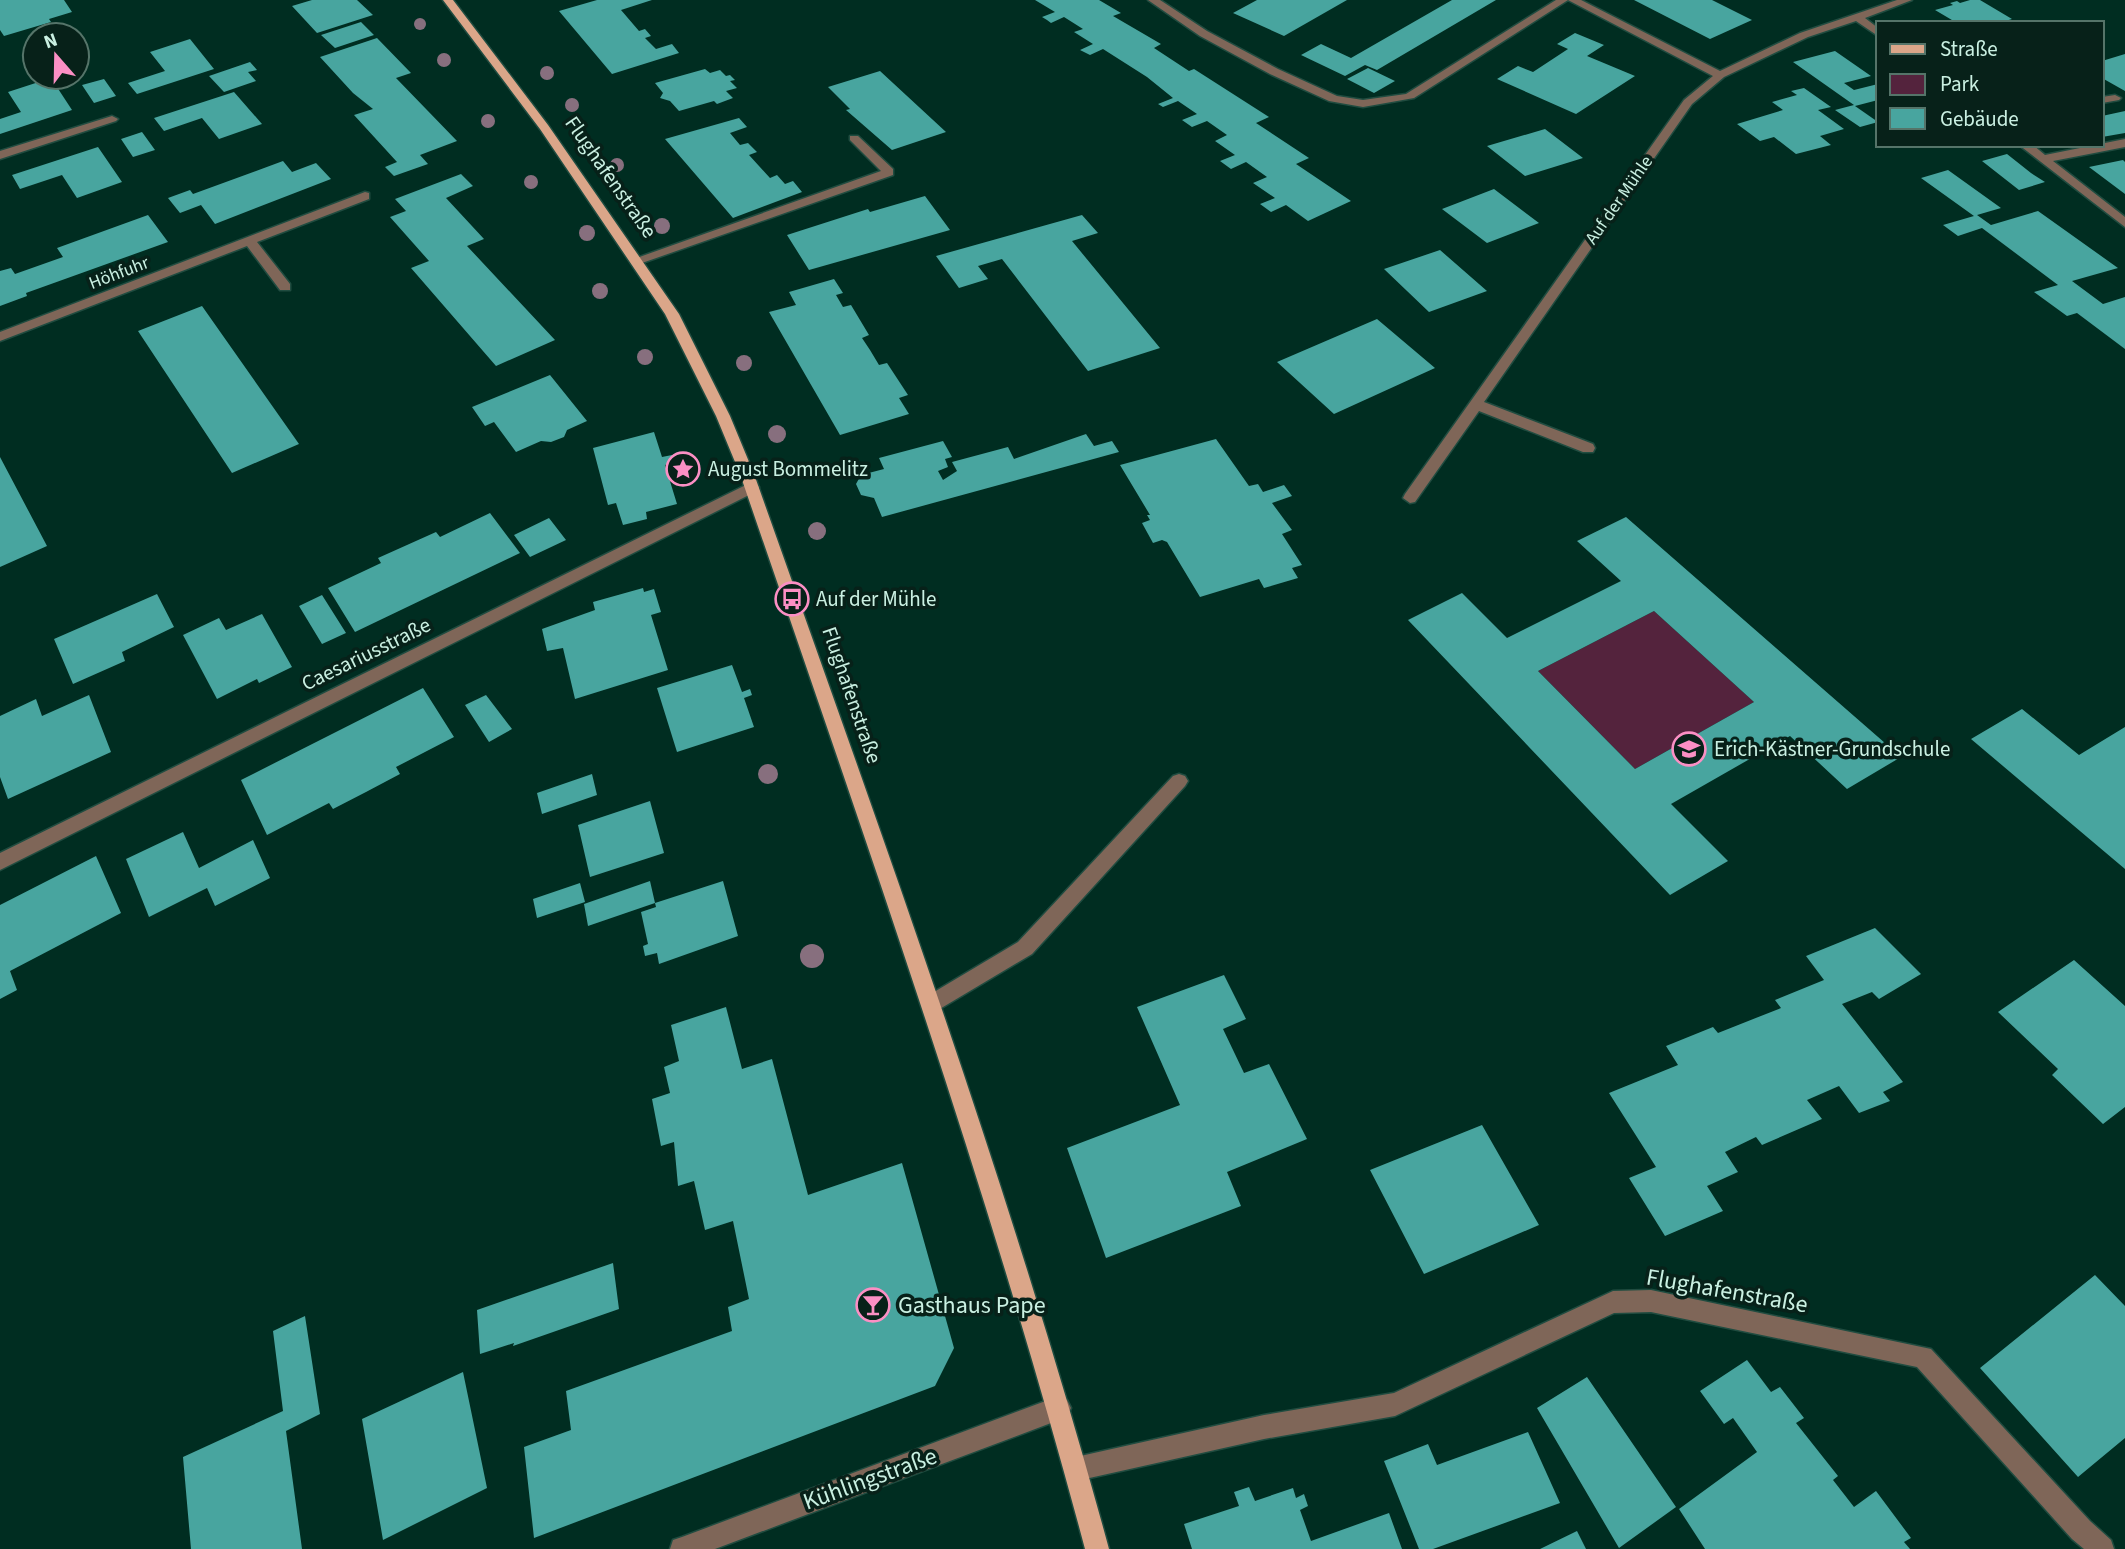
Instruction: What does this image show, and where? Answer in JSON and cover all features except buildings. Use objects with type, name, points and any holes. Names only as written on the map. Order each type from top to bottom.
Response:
[{"type":"main road","name":"Flughafenstraße","points":[[448,0],[552,138],[638,260],[672,314],[723,416],[752,487],[931,1004],[1059,1408],[1097,1549]]},
{"type":"street","points":[[1153,0],[1222,46],[1258,64],[1332,97],[1364,105],[1387,103],[1410,96],[1563,0]]},
{"type":"street","points":[[1573,0],[1720,75]]},
{"type":"street","name":"Auf der Mühle","points":[[1410,498],[1688,102],[1720,75],[1804,35],[1907,0]]},
{"type":"street","points":[[1856,16],[1876,31]]},
{"type":"street","points":[[0,155],[112,119]]},
{"type":"street","points":[[638,260],[889,172],[854,138]]},
{"type":"street","points":[[2043,159],[2125,143]]},
{"type":"street","points":[[2028,147],[2125,223]]},
{"type":"street","name":"Höhfuhr","points":[[0,337],[366,196]]},
{"type":"street","points":[[250,241],[285,287]]},
{"type":"street","points":[[1475,404],[1588,448]]},
{"type":"street","name":"Caesariusstraße","points":[[0,862],[752,487]]},
{"type":"street","points":[[931,1004],[1025,948],[1179,781]]},
{"type":"street","name":"Flughafenstraße","points":[[1076,1469],[1264,1427],[1395,1404],[1613,1302],[1651,1301],[1923,1357],[2081,1530],[2102,1549]]},
{"type":"street","name":"Kühlingstraße","points":[[682,1549],[1059,1408]]},
{"type":"green space","points":[[1654,611],[1754,702],[1635,769],[1538,671]]},
{"type":"place","name":"August Bommelitz","points":[[683,469]]},
{"type":"place","name":"Auf der Mühle","points":[[792,599]]},
{"type":"place","name":"Erich-Kästner-Grundschule","points":[[1689,749]]},
{"type":"place","name":"Gasthaus Pape","points":[[873,1305]]}]
